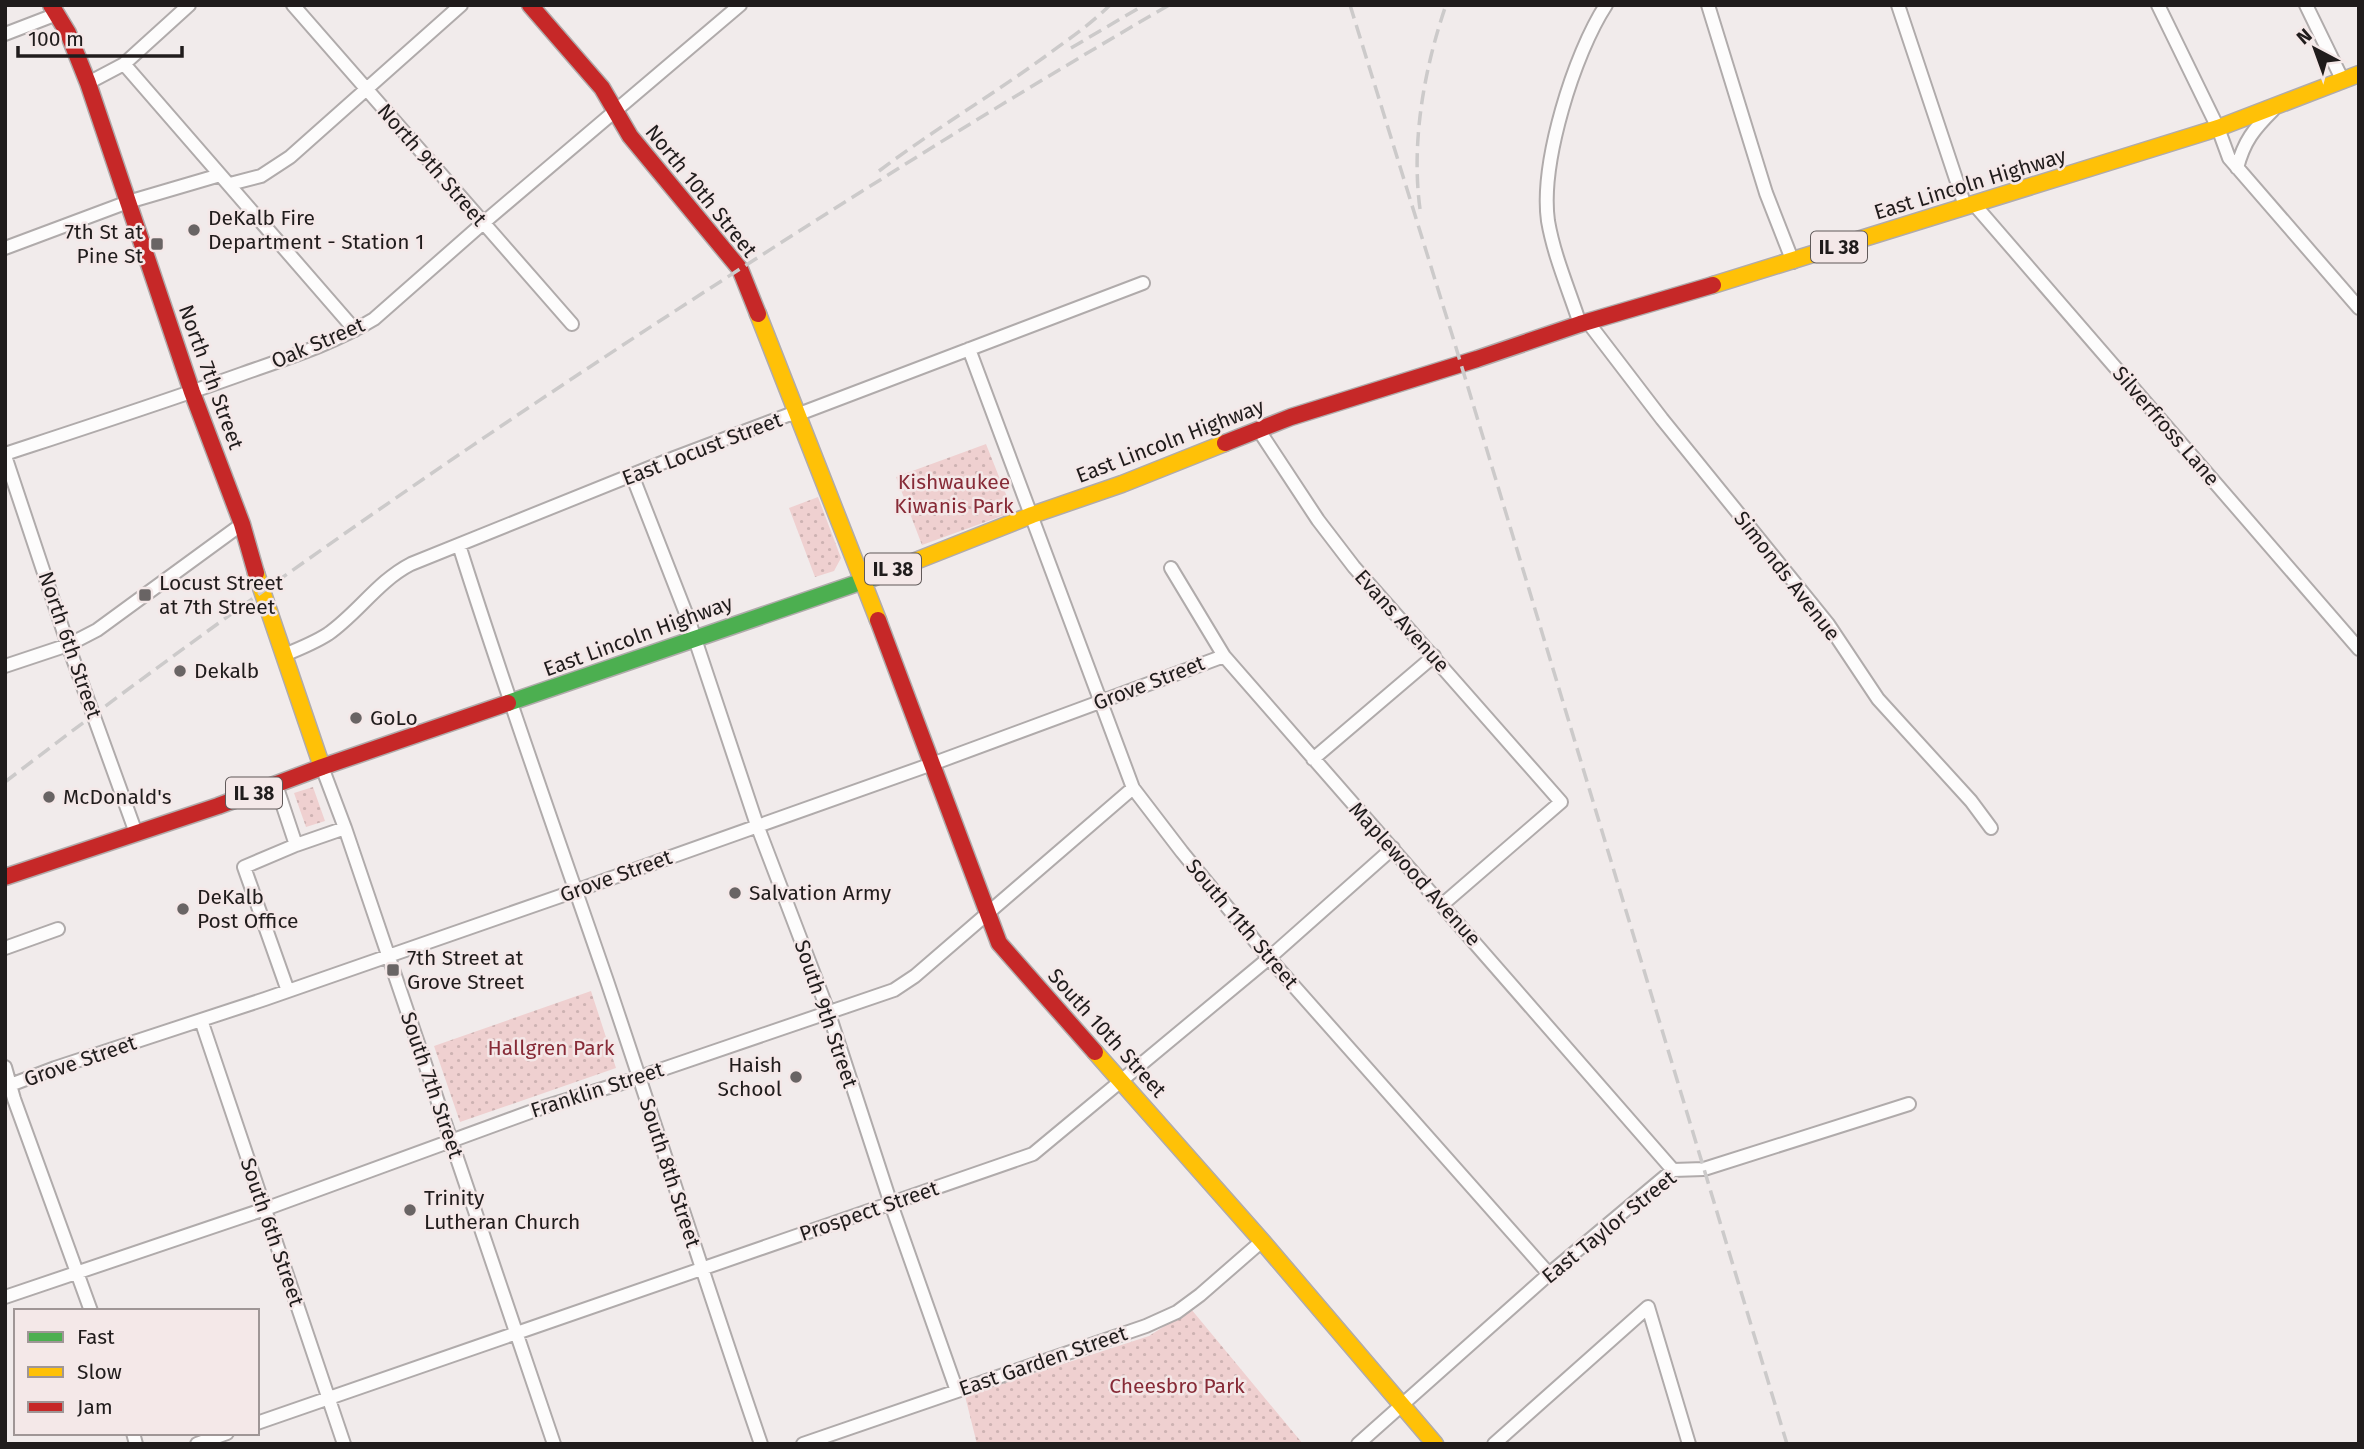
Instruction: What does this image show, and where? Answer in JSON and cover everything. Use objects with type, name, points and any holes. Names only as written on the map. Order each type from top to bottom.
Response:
[{"type":"street","points":[[88,83],[124,64],[188,5]]},
{"type":"street","name":"North 9th Street","points":[[293,5],[572,324]]},
{"type":"street","points":[[5,247],[128,202],[225,180],[241,183],[272,170],[367,90],[461,5]]},
{"type":"street","name":"North 10th Street","points":[[530,5],[602,88],[630,136],[740,269],[864,581]]},
{"type":"street","name":"Oak Street","points":[[5,455],[324,345],[355,330],[374,318],[740,5]]},
{"type":"street","name":"Simonds Avenue","points":[[1606,5],[1577,67],[1552,150],[1547,183],[1551,234],[1583,323],[1828,624],[1878,699],[1991,828]]},
{"type":"street","points":[[1708,5],[1766,192],[1793,262]]},
{"type":"street","points":[[1898,5],[1969,205]]},
{"type":"street","points":[[2158,5],[2218,128],[2229,158],[2359,308]]},
{"type":"street","points":[[2306,5],[2343,81]]},
{"type":"street","points":[[5,34],[54,10]]},
{"type":"street","name":"North 7th Street","points":[[54,10],[88,83],[192,392],[242,524],[262,593],[322,767]]},
{"type":"street","points":[[124,64],[355,330]]},
{"type":"street","name":"East Lincoln Highway","points":[[5,877],[864,581],[1032,515],[1122,484],[1258,429],[1583,323],[1793,262],[2218,128],[2359,74]]},
{"type":"street","points":[[2237,168],[2242,148],[2255,128],[2278,105]]},
{"type":"street","name":"Silverfross Lane","points":[[1969,205],[2359,649]]},
{"type":"street","name":"East Locust Street","points":[[284,655],[329,633],[402,568],[788,415],[799,414],[1143,283]]},
{"type":"street","name":"South 11th Street","points":[[969,349],[1133,788],[1269,958],[1549,1274]]},
{"type":"street","name":"Evans Avenue","points":[[1258,429],[1318,520],[1354,567],[1561,802],[1443,904]]},
{"type":"street","name":"North 6th Street","points":[[5,455],[68,645],[136,833]]},
{"type":"street","points":[[632,475],[695,638]]},
{"type":"street","points":[[5,667],[68,645],[104,625],[242,524]]},
{"type":"street","name":"South 8th Street","points":[[459,545],[510,704],[761,1444]]},
{"type":"street","name":"Maplewood Avenue","points":[[1171,568],[1224,656],[1673,1170]]},
{"type":"street","name":"South 10th Street","points":[[864,581],[999,943],[1262,1241],[1435,1444]]},
{"type":"street","name":"South 9th Street","points":[[695,638],[757,825],[828,1012],[891,1204],[957,1391]]},
{"type":"street","name":"Grove Street","points":[[8,1086],[575,891],[932,764],[1224,656]]},
{"type":"street","points":[[1313,759],[1434,656]]},
{"type":"street","name":"South 7th Street","points":[[322,767],[554,1444]]},
{"type":"street","points":[[276,785],[296,845]]},
{"type":"street","name":"Franklin Street","points":[[5,1297],[265,1209],[451,1140],[884,994],[905,984],[1133,788]]},
{"type":"street","points":[[288,991],[244,867],[345,828]]},
{"type":"street","name":"Prospect Street","points":[[259,1422],[1033,1154],[1269,958],[1394,848]]},
{"type":"street","points":[[5,948],[58,929]]},
{"type":"street","name":"South 6th Street","points":[[201,1020],[344,1444]]},
{"type":"street","points":[[5,1067],[8,1086],[90,1309]]},
{"type":"street","name":"East Taylor Street","points":[[1358,1444],[1549,1274],[1673,1170],[1704,1169],[1909,1104]]},
{"type":"street","name":"East Garden Street","points":[[803,1444],[1124,1334],[1177,1312],[1262,1241]]},
{"type":"street","points":[[1494,1444],[1648,1307],[1689,1444]]},
{"type":"street","points":[[197,1444],[222,1435]]},
{"type":"green space","name":"Kishwaukee Kiwanis Park","points":[[986,444],[1013,512],[922,545],[896,477]]},
{"type":"green space","points":[[818,497],[841,558],[834,571],[815,577],[789,508]]},
{"type":"green space","points":[[313,787],[325,821],[306,827],[294,793]]},
{"type":"green space","name":"Hallgren Park","points":[[591,991],[616,1068],[460,1122],[434,1046]]},
{"type":"green space","name":"Cheesbro Park","points":[[1191,1309],[1303,1444],[977,1444],[965,1396],[1149,1336]]},
{"type":"railway","points":[[879,171],[1043,58],[1110,5]]},
{"type":"railway","points":[[1071,48],[1144,5]]},
{"type":"railway","points":[[5,782],[244,605],[407,490],[572,379],[910,161],[1169,5]]},
{"type":"railway","points":[[1350,5],[1787,1444]]},
{"type":"railway","points":[[1420,209],[1417,158],[1421,106],[1431,54],[1446,5]]},
{"type":"traffic: fast","points":[[508,703],[875,577]]},
{"type":"traffic: slow","points":[[1713,285],[2218,128],[2359,74]]},
{"type":"traffic: slow","points":[[758,314],[878,620]]},
{"type":"traffic: slow","points":[[875,577],[1225,443]]},
{"type":"traffic: slow","points":[[256,573],[322,767]]},
{"type":"traffic: slow","points":[[1095,1052],[1262,1241],[1435,1444]]},
{"type":"traffic: jam","points":[[51,5],[68,33],[88,83],[192,392],[242,524],[256,573]]},
{"type":"traffic: jam","points":[[530,5],[602,88],[630,136],[740,269],[758,314]]},
{"type":"traffic: jam","points":[[1225,443],[1291,417],[1580,324],[1713,285]]},
{"type":"traffic: jam","points":[[878,620],[999,943],[1095,1052]]},
{"type":"traffic: jam","points":[[5,877],[218,806],[508,703]]},
{"type":"place","name":"DeKalb Fire Department - Station 1","points":[[194,230]]},
{"type":"place","name":"7th St at Pine St","points":[[157,244]]},
{"type":"place","name":"Locust Street at 7th Street","points":[[145,595]]},
{"type":"place","name":"Dekalb","points":[[180,671]]},
{"type":"place","name":"GoLo","points":[[356,718]]},
{"type":"place","name":"McDonald's","points":[[49,797]]},
{"type":"place","name":"Salvation Army","points":[[735,893]]},
{"type":"place","name":"DeKalb Post Office","points":[[183,909]]},
{"type":"place","name":"7th Street at Grove Street","points":[[393,970]]},
{"type":"place","name":"Haish School","points":[[796,1077]]},
{"type":"place","name":"Trinity Lutheran Church","points":[[410,1210]]}]
